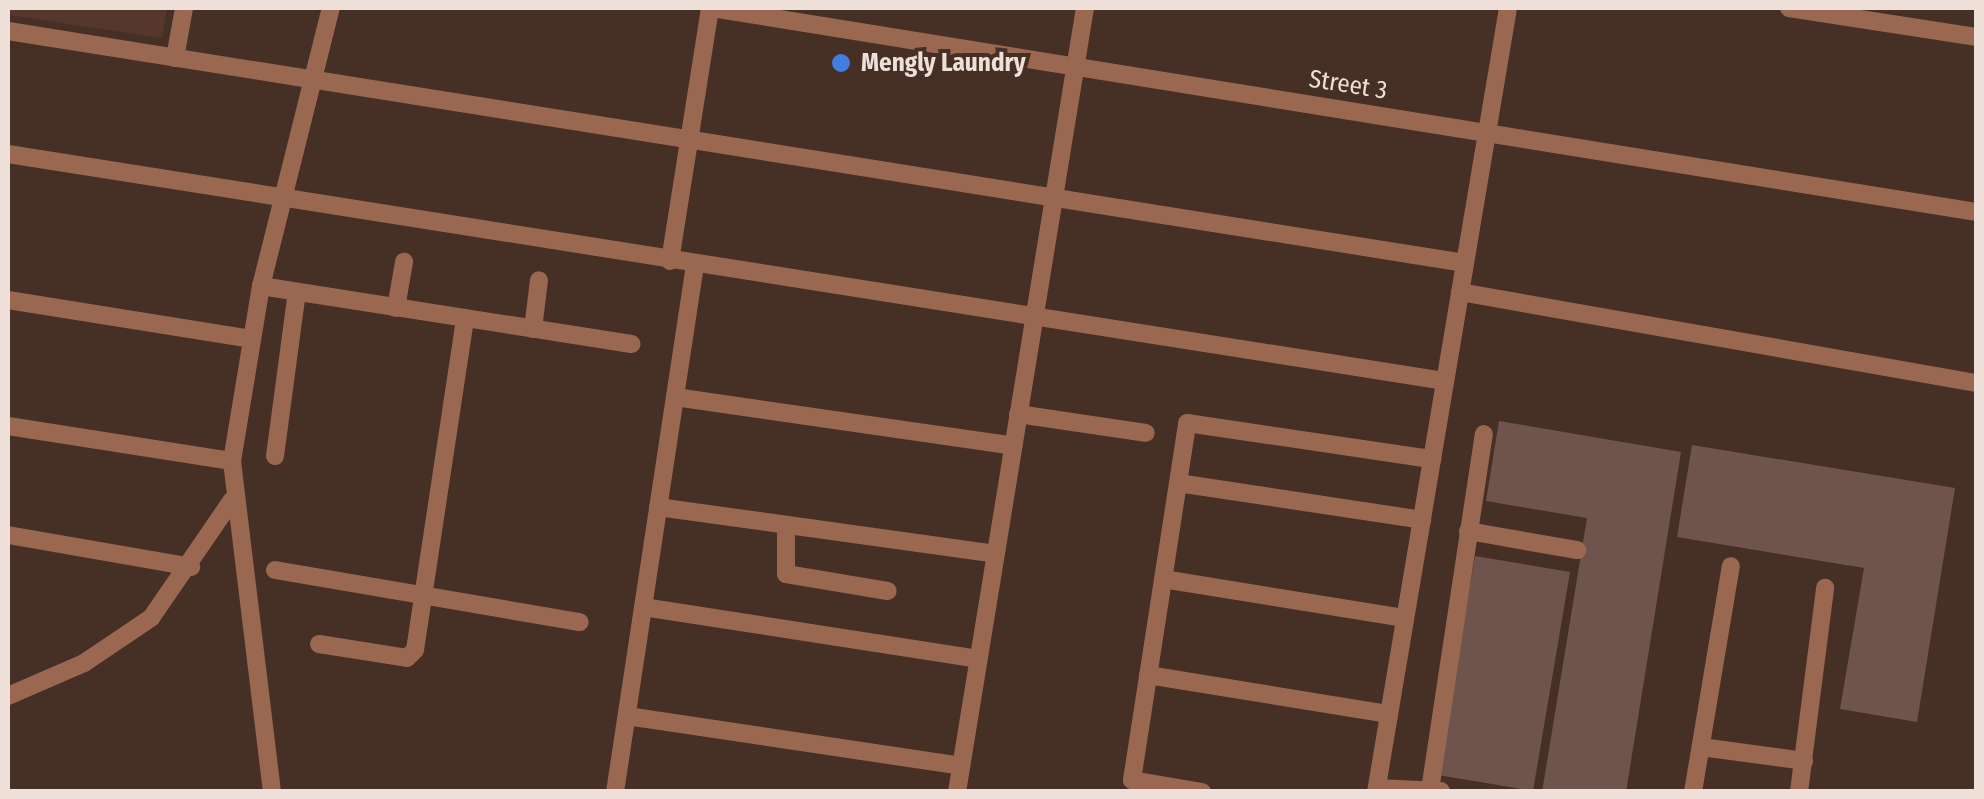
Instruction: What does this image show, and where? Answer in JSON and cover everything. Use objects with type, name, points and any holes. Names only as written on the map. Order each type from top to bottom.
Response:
[{"type":"street","points":[[175,58],[184,8]]},
{"type":"street","points":[[272,792],[232,500],[232,461],[261,286],[331,8]]},
{"type":"street","points":[[670,262],[711,8]]},
{"type":"street","name":"Street 3","points":[[711,8],[1976,212]]},
{"type":"street","points":[[957,792],[1084,8]]},
{"type":"street","points":[[1484,434],[1468,530],[1436,791],[1376,790],[1508,8]]},
{"type":"street","points":[[1789,8],[1976,38]]},
{"type":"street","points":[[8,31],[1465,263]]},
{"type":"street","points":[[8,154],[670,262],[1445,381]]},
{"type":"street","points":[[396,308],[404,262]]},
{"type":"street","points":[[615,792],[694,265]]},
{"type":"street","points":[[534,329],[539,280]]},
{"type":"street","points":[[261,286],[631,344]]},
{"type":"street","points":[[275,456],[297,292]]},
{"type":"street","points":[[1460,292],[1976,383]]},
{"type":"street","points":[[8,300],[251,339]]},
{"type":"street","points":[[319,644],[407,658],[415,650],[465,318]]},
{"type":"street","points":[[675,397],[1013,446]]},
{"type":"street","points":[[1018,414],[1146,433]]},
{"type":"street","points":[[1202,792],[1132,780],[1188,423],[1432,458]]},
{"type":"street","points":[[8,426],[232,461]]},
{"type":"street","points":[[1178,482],[1422,520]]},
{"type":"street","points":[[8,696],[118,644],[151,618],[191,567],[222,506],[232,500]]},
{"type":"street","points":[[658,507],[996,554]]},
{"type":"street","points":[[786,525],[786,574],[888,591]]},
{"type":"street","points":[[1468,530],[1577,550]]},
{"type":"street","points":[[8,535],[191,567]]},
{"type":"street","points":[[1694,792],[1731,566]]},
{"type":"street","points":[[275,570],[580,622]]},
{"type":"street","points":[[1163,579],[1405,618]]},
{"type":"street","points":[[1799,792],[1825,588]]},
{"type":"street","points":[[643,607],[978,659]]},
{"type":"street","points":[[1148,676],[1389,714]]},
{"type":"street","points":[[626,716],[961,766]]},
{"type":"street","points":[[1701,747],[1804,761]]},
{"type":"shaded area","points":[[8,8],[167,8],[162,38],[8,15]]},
{"type":"building","points":[[1499,421],[1681,452],[1626,792],[1542,792],[1587,518],[1486,501]]},
{"type":"building","points":[[1692,445],[1955,488],[1917,722],[1840,709],[1864,568],[1677,537]]},
{"type":"building","points":[[1475,556],[1570,572],[1533,791],[1438,775]]},
{"type":"place","name":"Mengly Laundry","points":[[841,63]]}]
